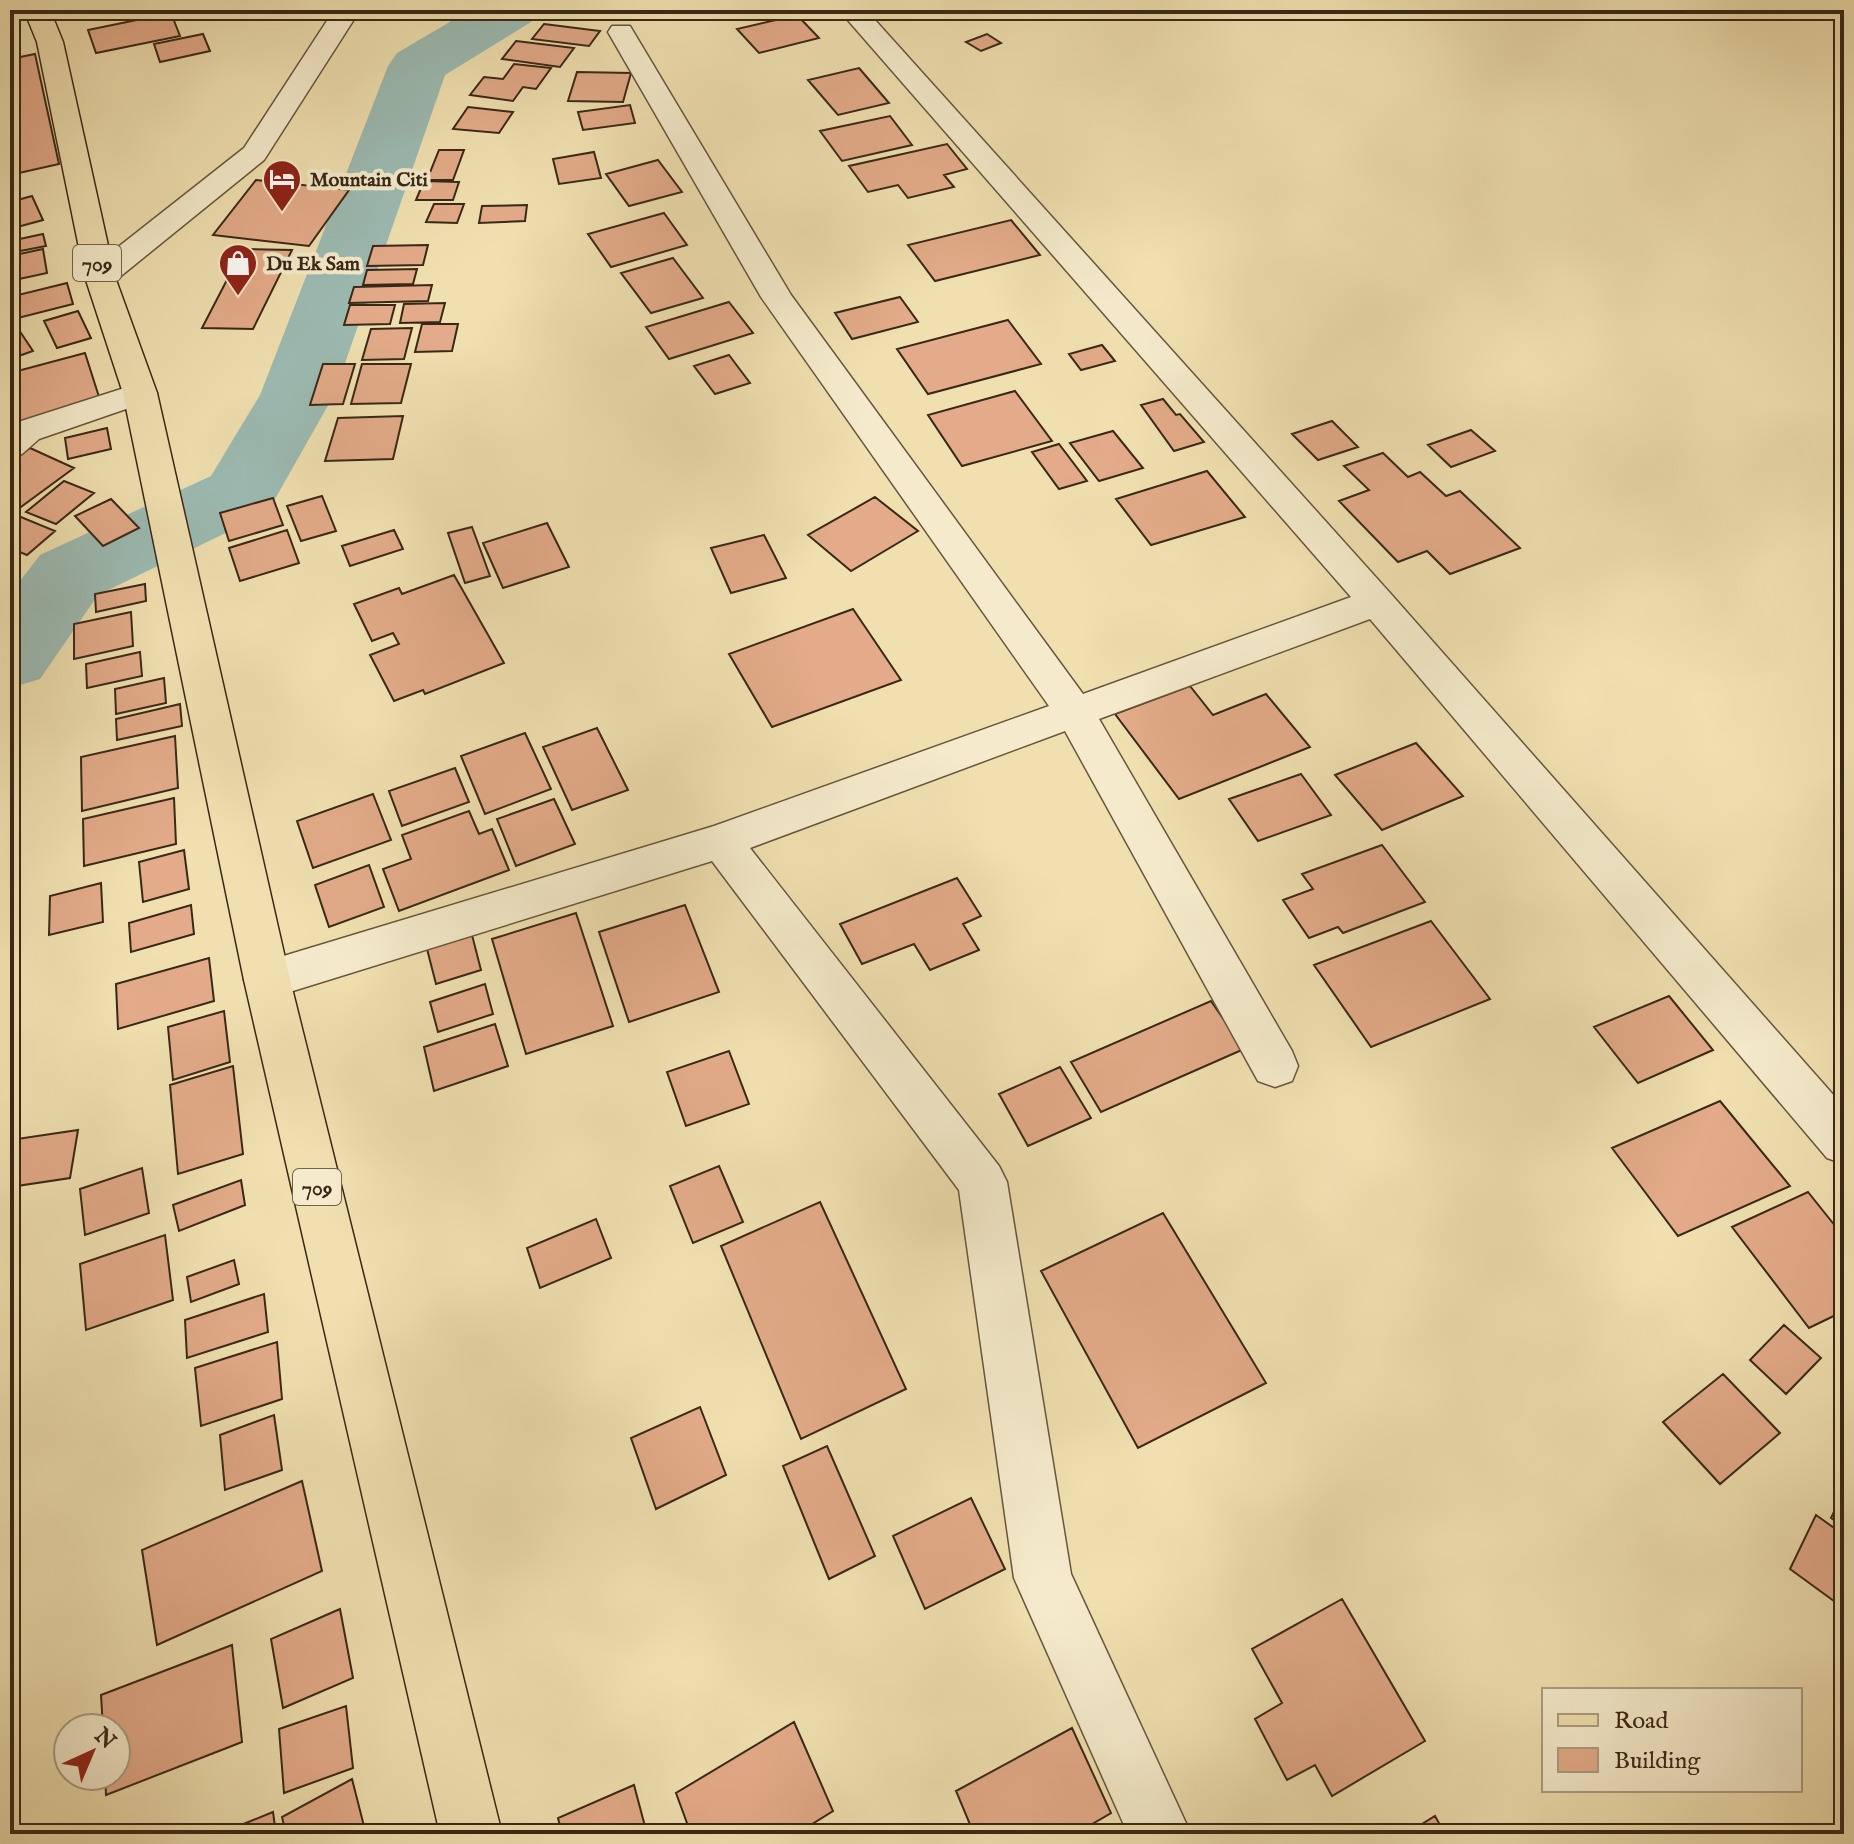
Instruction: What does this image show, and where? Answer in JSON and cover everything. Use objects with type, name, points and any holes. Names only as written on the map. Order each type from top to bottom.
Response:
[{"type":"main road","name":"709","points":[[37,10],[50,42],[100,277],[140,393],[267,980],[471,1834]]},
{"type":"street","points":[[100,277],[254,154],[347,10]]},
{"type":"street","points":[[852,10],[1377,602],[1844,1142]]},
{"type":"street","points":[[621,32],[777,297],[1074,711],[1275,1066]]},
{"type":"street","points":[[10,446],[27,431],[140,393]]},
{"type":"street","points":[[267,980],[721,841],[1377,602]]},
{"type":"street","points":[[721,841],[982,1182],[1043,1578],[1160,1834]]},
{"type":"building","points":[[1098,10],[1144,10],[1142,16]]},
{"type":"building","points":[[171,13],[180,36],[96,53],[88,30]]},
{"type":"building","points":[[797,15],[819,38],[759,53],[737,29]]},
{"type":"building","points":[[544,24],[600,31],[589,46],[532,39]]},
{"type":"building","points":[[203,34],[210,51],[160,62],[154,44]]},
{"type":"building","points":[[987,34],[1001,43],[981,51],[966,42]]},
{"type":"building","points":[[516,41],[574,48],[560,67],[502,59]]},
{"type":"building","points":[[35,54],[59,164],[10,175],[10,59]]},
{"type":"building","points":[[514,64],[551,68],[536,89],[523,87],[513,101],[470,95],[484,77],[503,79]]},
{"type":"building","points":[[859,68],[889,103],[838,115],[808,80]]},
{"type":"building","points":[[577,72],[631,73],[623,102],[568,101]]},
{"type":"building","points":[[630,105],[635,123],[583,130],[578,112]]},
{"type":"building","points":[[468,107],[513,112],[499,133],[453,129]]},
{"type":"building","points":[[890,116],[912,145],[842,161],[820,131]]},
{"type":"building","points":[[947,144],[967,169],[944,175],[954,187],[908,198],[898,185],[868,192],[849,166]]},
{"type":"building","points":[[439,150],[464,150],[453,180],[427,180]]},
{"type":"building","points":[[594,152],[601,178],[559,184],[553,159]]},
{"type":"building","points":[[658,160],[682,192],[629,206],[606,174]]},
{"type":"building","name":"Mountain Citi","points":[[256,180],[349,190],[309,246],[213,235]]},
{"type":"building","points":[[424,181],[459,182],[453,200],[416,200]]},
{"type":"building","points":[[32,196],[43,220],[10,229],[10,202]]},
{"type":"building","points":[[434,204],[464,204],[457,223],[426,222]]},
{"type":"building","points":[[527,205],[525,221],[479,223],[482,206]]},
{"type":"building","points":[[664,213],[687,245],[611,267],[588,234]]},
{"type":"building","points":[[1011,220],[1040,255],[935,281],[908,245]]},
{"type":"building","points":[[43,234],[46,246],[10,253],[10,241]]},
{"type":"building","points":[[428,245],[423,265],[367,266],[373,246]]},
{"type":"building","points":[[43,249],[47,273],[10,281],[10,256]]},
{"type":"building","points":[[243,249],[292,250],[253,329],[202,328]]},
{"type":"building","points":[[673,258],[703,298],[651,313],[621,273]]},
{"type":"building","points":[[417,269],[413,284],[363,285],[367,270]]},
{"type":"building","points":[[67,283],[73,304],[10,320],[10,297]]},
{"type":"building","points":[[432,285],[428,301],[349,303],[354,287]]},
{"type":"building","points":[[900,297],[918,322],[852,339],[835,313]]},
{"type":"building","points":[[729,302],[753,333],[669,359],[646,327]]},
{"type":"building","points":[[445,303],[440,322],[400,323],[404,304]]},
{"type":"building","points":[[350,305],[395,305],[390,324],[344,325]]},
{"type":"building","points":[[78,311],[91,338],[57,348],[44,321]]},
{"type":"building","points":[[1008,320],[1041,364],[928,394],[897,349]]},
{"type":"building","points":[[15,324],[33,351],[10,359],[10,326]]},
{"type":"building","points":[[422,324],[458,324],[452,351],[415,352]]},
{"type":"building","points":[[412,328],[404,359],[362,360],[371,329]]},
{"type":"building","points":[[1102,345],[1115,361],[1081,370],[1069,354]]},
{"type":"building","points":[[85,353],[100,400],[10,425],[10,373]]},
{"type":"building","points":[[729,355],[750,383],[715,394],[694,366]]},
{"type":"building","points":[[323,364],[355,364],[343,404],[310,405]]},
{"type":"building","points":[[362,364],[411,364],[401,403],[351,404]]},
{"type":"building","points":[[1015,391],[1052,441],[962,466],[928,415]]},
{"type":"building","points":[[1163,399],[1204,442],[1174,451],[1141,405]]},
{"type":"building","points":[[403,416],[393,459],[325,461],[338,418]]},
{"type":"building","points":[[1332,421],[1358,447],[1318,460],[1292,434]]},
{"type":"building","points":[[107,428],[111,449],[68,459],[65,438]]},
{"type":"building","points":[[1471,430],[1495,451],[1451,467],[1428,445]]},
{"type":"building","points":[[1113,431],[1143,468],[1099,481],[1070,443]]},
{"type":"building","points":[[1059,444],[1087,481],[1059,489],[1032,452]]},
{"type":"building","points":[[30,448],[74,468],[10,515],[10,462]]},
{"type":"building","points":[[1383,453],[1408,477],[1420,472],[1446,496],[1460,491],[1520,548],[1450,574],[1427,551],[1398,562],[1339,501],[1369,490],[1344,466]]},
{"type":"building","points":[[1207,471],[1245,517],[1151,545],[1116,499]]},
{"type":"building","points":[[64,481],[94,493],[56,524],[26,512]]},
{"type":"building","points":[[322,496],[336,531],[301,541],[287,506]]},
{"type":"building","points":[[875,497],[918,531],[851,571],[808,535]]},
{"type":"building","points":[[273,498],[283,525],[229,541],[220,513]]},
{"type":"building","points":[[111,499],[139,528],[103,546],[75,516]]},
{"type":"building","points":[[16,515],[55,531],[27,555],[10,548],[10,520]]},
{"type":"building","points":[[547,523],[569,567],[503,588],[483,543]]},
{"type":"building","points":[[472,527],[490,576],[465,583],[448,533]]},
{"type":"building","points":[[287,530],[299,563],[240,581],[229,548]]},
{"type":"building","points":[[394,530],[403,549],[350,566],[342,546]]},
{"type":"building","points":[[764,535],[786,578],[731,593],[711,548]]},
{"type":"building","points":[[454,575],[504,663],[425,694],[423,690],[394,701],[370,655],[399,644],[393,633],[372,641],[354,604],[399,588],[402,594]]},
{"type":"building","points":[[145,584],[146,601],[96,612],[95,594]]},
{"type":"building","points":[[853,609],[901,680],[772,727],[729,654]]},
{"type":"building","points":[[131,612],[133,646],[74,659],[74,624]]},
{"type":"building","points":[[140,652],[142,676],[87,688],[86,664]]},
{"type":"building","points":[[164,678],[166,703],[116,714],[115,689]]},
{"type":"building","points":[[1190,686],[1213,715],[1266,694],[1310,747],[1179,799],[1115,714]]},
{"type":"building","points":[[180,704],[182,726],[117,740],[116,719]]},
{"type":"building","points":[[597,728],[628,790],[572,810],[543,747]]},
{"type":"building","points":[[525,733],[551,789],[485,814],[461,756]]},
{"type":"building","points":[[175,736],[178,788],[82,811],[81,757]]},
{"type":"building","points":[[1416,743],[1463,796],[1382,830],[1335,775]]},
{"type":"building","points":[[455,768],[469,802],[402,826],[389,791]]},
{"type":"building","points":[[1301,774],[1331,815],[1258,841],[1229,799]]},
{"type":"building","points":[[373,794],[391,840],[313,868],[297,821]]},
{"type":"building","points":[[174,798],[176,844],[84,866],[83,819]]},
{"type":"building","points":[[554,799],[575,844],[516,866],[497,819]]},
{"type":"building","points":[[469,811],[479,834],[492,829],[509,870],[399,911],[383,869],[411,859],[402,835]]},
{"type":"building","points":[[1382,845],[1425,902],[1343,933],[1338,927],[1309,938],[1283,900],[1313,889],[1302,874]]},
{"type":"building","points":[[184,850],[189,889],[143,902],[139,862]]},
{"type":"building","points":[[369,865],[384,907],[329,927],[315,885]]},
{"type":"building","points":[[957,878],[981,916],[963,924],[979,950],[930,970],[914,944],[862,964],[840,924]]},
{"type":"building","points":[[101,883],[103,922],[49,935],[50,896]]},
{"type":"building","points":[[191,905],[194,934],[131,952],[129,923]]},
{"type":"building","points":[[685,905],[719,992],[629,1022],[599,932]]},
{"type":"building","points":[[576,913],[613,1026],[526,1054],[492,939]]},
{"type":"building","points":[[1431,921],[1490,999],[1371,1047],[1314,965]]},
{"type":"building","points":[[472,935],[481,970],[436,984],[427,949]]},
{"type":"building","points":[[209,958],[214,1001],[118,1029],[116,984]]},
{"type":"building","points":[[485,984],[493,1014],[438,1032],[430,1002]]},
{"type":"building","points":[[1669,996],[1713,1050],[1638,1083],[1594,1027]]},
{"type":"building","points":[[1211,1001],[1244,1049],[1101,1112],[1071,1062]]},
{"type":"building","points":[[224,1011],[230,1062],[173,1080],[168,1027]]},
{"type":"building","points":[[495,1024],[508,1066],[434,1091],[424,1047]]},
{"type":"building","points":[[729,1051],[749,1104],[686,1126],[667,1072]]},
{"type":"building","points":[[233,1066],[243,1154],[178,1174],[170,1085]]},
{"type":"building","points":[[1060,1067],[1091,1118],[1028,1146],[999,1094]]},
{"type":"building","points":[[1720,1101],[1790,1186],[1678,1236],[1612,1148]]},
{"type":"building","points":[[78,1130],[70,1178],[10,1187],[10,1140]]},
{"type":"building","points":[[719,1166],[743,1222],[693,1243],[670,1186]]},
{"type":"building","points":[[142,1168],[149,1213],[85,1235],[80,1189]]},
{"type":"building","points":[[241,1180],[245,1205],[179,1231],[173,1205]]},
{"type":"building","points":[[1808,1192],[1844,1237],[1844,1311],[1809,1328],[1732,1227]]},
{"type":"building","points":[[820,1202],[906,1389],[801,1439],[721,1246]]},
{"type":"building","points":[[1163,1213],[1266,1383],[1138,1448],[1041,1271]]},
{"type":"building","points":[[596,1219],[611,1258],[540,1288],[527,1248]]},
{"type":"building","points":[[165,1235],[173,1300],[86,1330],[80,1264]]},
{"type":"building","points":[[234,1260],[239,1284],[191,1302],[187,1277]]},
{"type":"building","points":[[264,1294],[268,1332],[187,1358],[185,1320]]},
{"type":"building","points":[[1784,1325],[1821,1358],[1786,1394],[1750,1360]]},
{"type":"building","points":[[277,1342],[282,1399],[201,1426],[195,1368]]},
{"type":"building","points":[[1723,1374],[1780,1433],[1720,1484],[1663,1422]]},
{"type":"building","points":[[700,1407],[726,1475],[656,1509],[631,1438]]},
{"type":"building","points":[[274,1415],[282,1470],[225,1490],[220,1435]]},
{"type":"building","points":[[827,1446],[875,1556],[829,1579],[783,1466]]},
{"type":"building","points":[[302,1481],[322,1571],[157,1645],[142,1550]]},
{"type":"building","points":[[1844,1492],[1844,1527],[1831,1518]]},
{"type":"building","points":[[971,1498],[1005,1569],[925,1609],[893,1536]]},
{"type":"building","points":[[1816,1515],[1844,1535],[1844,1592],[1838,1604],[1790,1569]]},
{"type":"building","points":[[1342,1599],[1425,1741],[1332,1796],[1315,1765],[1287,1780],[1255,1719],[1282,1703],[1252,1649]]},
{"type":"building","points":[[340,1609],[353,1678],[283,1708],[271,1639]]},
{"type":"building","points":[[232,1645],[242,1742],[132,1785],[132,1712],[102,1712],[101,1695]]},
{"type":"building","points":[[346,1706],[353,1768],[284,1793],[279,1729]]},
{"type":"building","points":[[794,1722],[833,1811],[796,1834],[691,1834],[676,1793]]},
{"type":"building","points":[[1072,1728],[1111,1813],[1075,1834],[974,1834],[956,1791]]},
{"type":"building","points":[[352,1779],[366,1834],[286,1834],[282,1817]]},
{"type":"building","points":[[634,1785],[647,1834],[562,1834],[558,1818]]},
{"type":"building","points":[[273,1812],[276,1834],[224,1834],[224,1832]]},
{"type":"building","points":[[1435,1816],[1445,1834],[1406,1834]]},
{"type":"waterway","points":[[10,657],[69,575],[239,494],[297,395],[418,66],[511,10]]},
{"type":"place","name":"Mountain Citi","points":[[282,213]]},
{"type":"place","name":"Du Ek Sam","points":[[238,297]]}]
